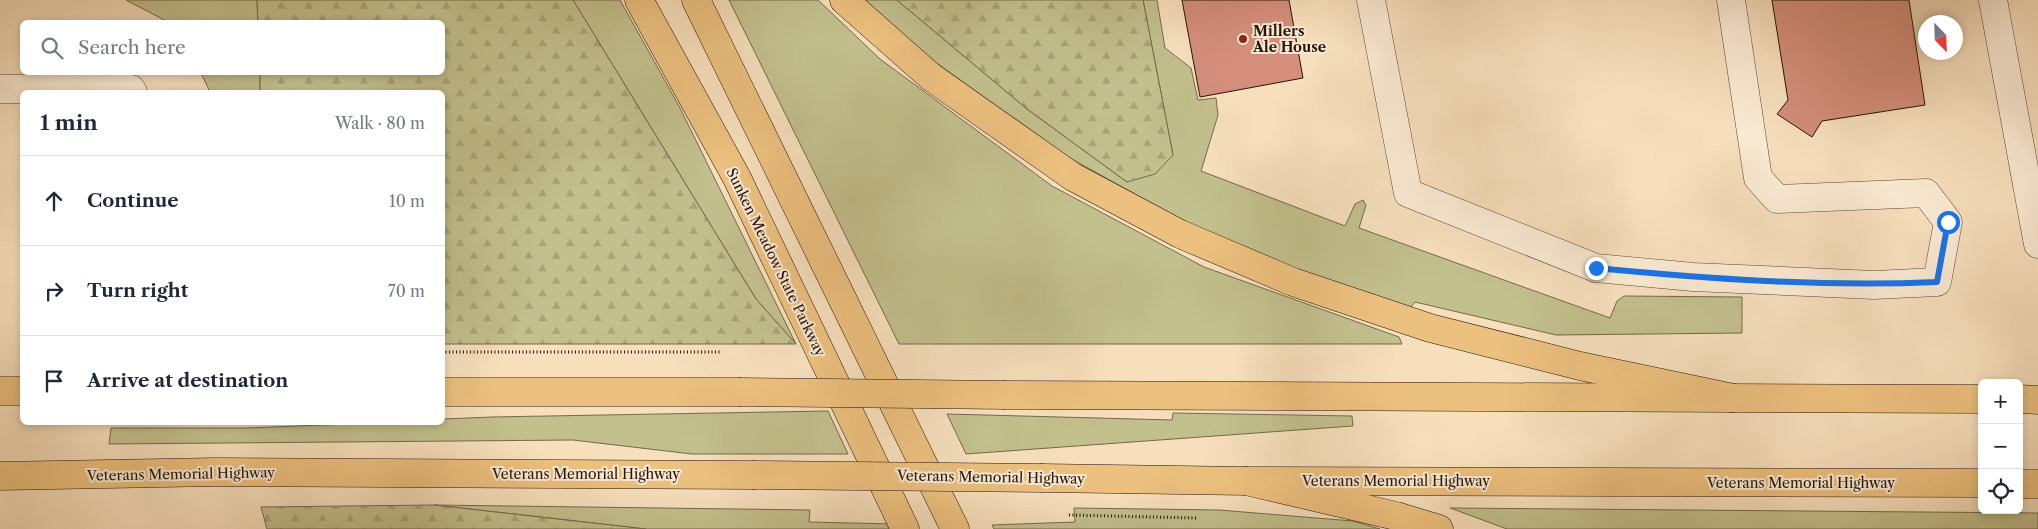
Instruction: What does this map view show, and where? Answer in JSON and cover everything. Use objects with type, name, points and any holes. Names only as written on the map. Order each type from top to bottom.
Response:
[{"type":"main road","name":"Sunken Meadow State Parkway","points":[[639,0],[737,178],[905,529]]},
{"type":"main road","points":[[696,0],[956,529]]},
{"type":"main road","points":[[844,0],[931,77],[954,94],[1073,176],[1180,234],[1293,282],[1430,328],[1580,366],[1734,398]]},
{"type":"main road","points":[[0,391],[20,391]]},
{"type":"main road","points":[[445,392],[1978,399]]},
{"type":"main road","points":[[2023,399],[2038,400]]},
{"type":"main road","name":"Veterans Memorial Highway","points":[[0,476],[216,472],[752,475],[1246,481],[1978,483]]},
{"type":"main road","points":[[1246,481],[1396,516],[1439,529]]},
{"type":"main road","points":[[2023,484],[2038,484]]},
{"type":"lane","points":[[1371,0],[1408,193],[1596,268],[1693,277],[1874,285],[1937,282],[1948,222],[1926,194],[1777,199],[1758,178],[1731,0]]},
{"type":"lane","points":[[1994,0],[2038,244]]},
{"type":"lane","points":[[0,88],[132,90]]},
{"type":"path","points":[[445,352],[721,352]]},
{"type":"path","points":[[1069,515],[1196,518]]},
{"type":"green space","points":[[126,0],[257,0],[258,20],[164,20]]},
{"type":"green space","points":[[257,0],[573,0],[756,299],[796,344],[445,344],[445,90],[260,90],[260,75],[445,75],[445,20],[258,20]]},
{"type":"green space","points":[[573,0],[620,0],[679,106],[796,344],[756,299]]},
{"type":"green space","points":[[729,0],[818,0],[880,59],[1052,186],[1204,267],[1399,337],[1402,344],[899,344]]},
{"type":"green space","points":[[864,0],[897,0],[1027,109],[1127,182],[1173,155],[1143,0],[1157,0],[1165,48],[1191,68],[1198,100],[1216,98],[1218,115],[1201,171],[1345,226],[1355,204],[1363,200],[1366,205],[1359,228],[1610,318],[1617,301],[1624,296],[1742,297],[1742,333],[1556,335],[1415,302],[1411,307],[1334,287],[1211,236],[1066,156],[913,46]]},
{"type":"green space","points":[[897,0],[1143,0],[1173,155],[1155,174],[1127,182],[1027,109]]},
{"type":"green space","points":[[202,75],[260,75],[260,90],[209,90]]},
{"type":"green space","points":[[828,411],[848,454],[692,454],[573,440],[109,444],[111,428],[445,425],[445,419]]},
{"type":"green space","points":[[1173,413],[1352,416],[1353,426],[966,454],[947,414],[1172,420]]},
{"type":"green space","points":[[434,505],[810,510],[809,522],[894,524],[896,529],[646,529]]},
{"type":"green space","points":[[434,505],[646,529],[267,529],[261,507]]},
{"type":"green space","points":[[1074,508],[1219,510],[1353,521],[1380,529],[994,529],[992,525],[1075,522]]},
{"type":"green space","points":[[1450,508],[1978,512],[1978,514],[2038,513],[2038,529],[1507,529]]},
{"type":"building","name":"Millers Ale House","points":[[1182,0],[1289,0],[1303,78],[1200,97]]},
{"type":"building","points":[[1772,0],[1909,0],[1925,105],[1822,121],[1812,137],[1777,114],[1788,100]]},
{"type":"place","name":"Millers Ale House","points":[[1243,39]]},
{"type":"route","points":[[1596,268],[1693,277],[1874,285],[1937,282],[1948,222]]}]
